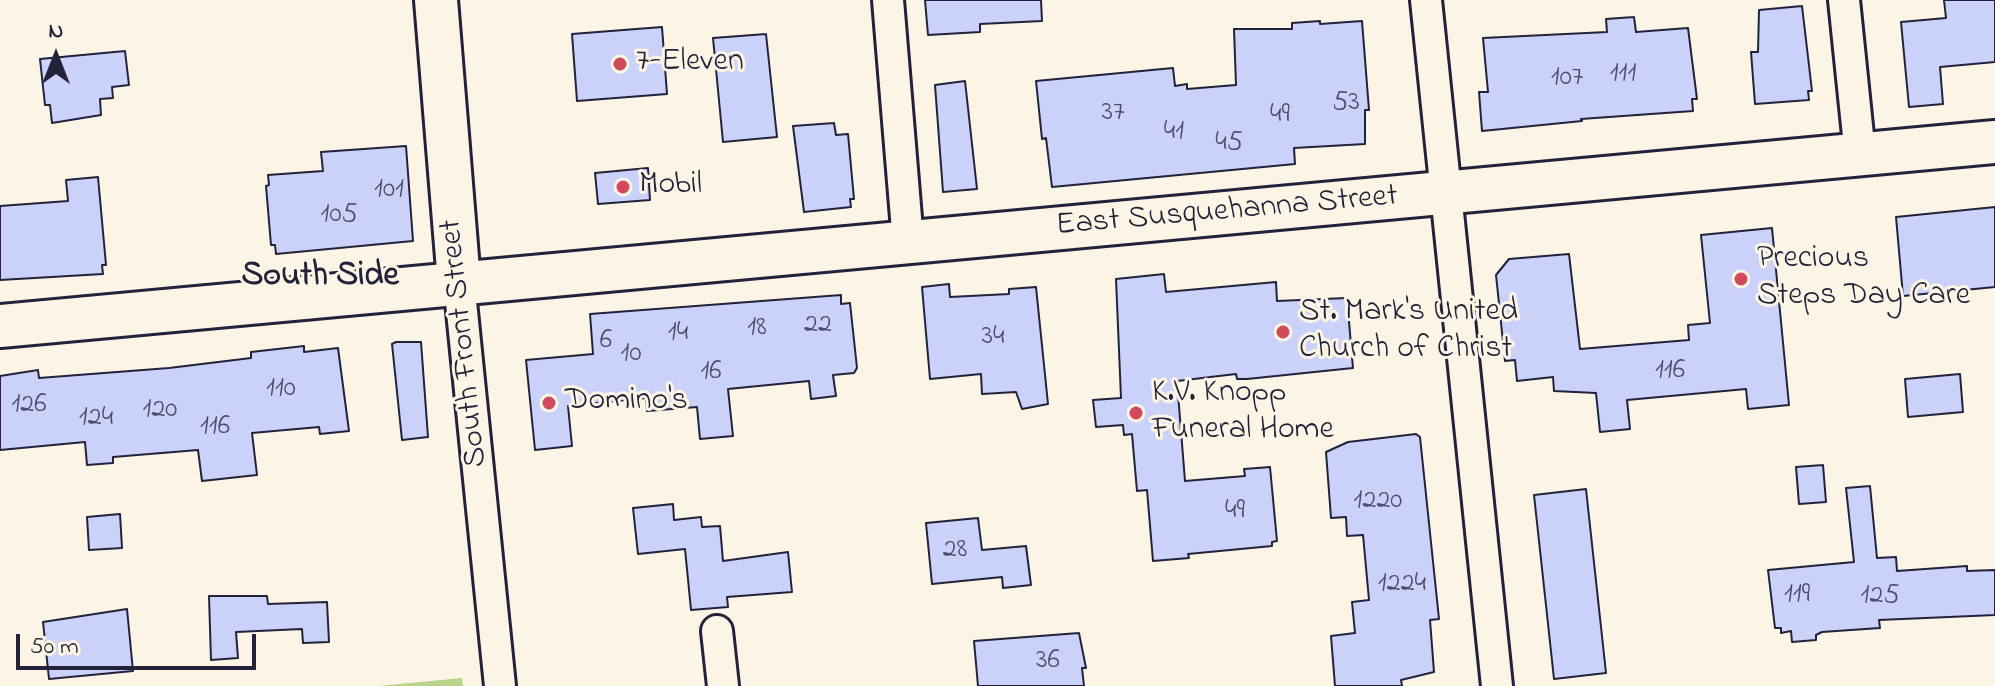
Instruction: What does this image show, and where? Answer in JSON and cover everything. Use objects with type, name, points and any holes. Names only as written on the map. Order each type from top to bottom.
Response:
[{"type":"main road","name":"South Front Street","points":[[436,0],[459,282]]},
{"type":"main road","name":"East Susquehanna Street","points":[[0,326],[1995,142]]},
{"type":"street","points":[[888,0],[908,242]]},
{"type":"street","points":[[1426,0],[1497,686]]},
{"type":"street","points":[[1844,0],[1860,155]]},
{"type":"street","name":"South Front Street","points":[[459,282],[500,686]]},
{"type":"street","points":[[717,631],[723,686]]},
{"type":"green space","points":[[462,678],[463,686],[378,686]]},
{"type":"building","points":[[925,0],[1041,0],[1042,21],[980,24],[980,32],[928,35]]},
{"type":"building","points":[[1944,0],[1995,0],[1995,62],[1940,67],[1943,104],[1909,107],[1901,22],[1946,18]]},
{"type":"building","points":[[1802,6],[1812,91],[1808,91],[1809,100],[1755,104],[1751,52],[1758,52],[1759,10]]},
{"type":"building","points":[[1634,17],[1636,32],[1688,28],[1697,99],[1692,99],[1693,111],[1581,119],[1482,131],[1479,92],[1488,92],[1483,38],[1607,32],[1606,19]]},
{"type":"building","points":[[1320,21],[1320,24],[1362,21],[1369,110],[1365,110],[1365,144],[1294,148],[1295,164],[1052,187],[1046,138],[1042,139],[1036,81],[1173,68],[1175,86],[1187,84],[1187,89],[1236,85],[1234,29],[1292,29],[1292,23]]},
{"type":"building","name":"7-Eleven","points":[[662,27],[667,94],[577,101],[572,34]]},
{"type":"building","points":[[766,34],[777,137],[723,142],[713,38]]},
{"type":"building","points":[[125,51],[129,85],[112,87],[113,98],[100,99],[101,115],[52,123],[50,105],[45,105],[40,59]]},
{"type":"building","points":[[965,81],[977,189],[943,192],[935,85]]},
{"type":"building","points":[[834,123],[836,135],[848,134],[854,199],[850,199],[851,207],[804,212],[793,126]]},
{"type":"building","points":[[406,146],[413,241],[276,254],[275,245],[271,245],[266,186],[269,185],[268,175],[323,171],[321,152]]},
{"type":"building","name":"Mobil","points":[[648,168],[650,200],[598,204],[595,173]]},
{"type":"building","points":[[98,177],[106,265],[102,265],[103,274],[0,280],[0,206],[68,201],[66,180]]},
{"type":"building","points":[[1995,207],[1995,287],[1903,296],[1896,217]]},
{"type":"building","points":[[1772,228],[1789,405],[1748,409],[1746,389],[1627,400],[1630,429],[1600,432],[1596,393],[1554,391],[1553,377],[1517,381],[1515,360],[1505,361],[1496,275],[1509,259],[1569,254],[1580,349],[1689,340],[1688,325],[1710,323],[1701,235]]},
{"type":"building","points":[[1164,274],[1166,292],[1276,282],[1277,301],[1347,298],[1353,368],[1247,379],[1237,379],[1236,374],[1177,381],[1185,481],[1245,476],[1244,469],[1270,467],[1277,541],[1272,542],[1272,546],[1188,554],[1189,558],[1153,561],[1147,490],[1137,491],[1132,434],[1124,435],[1123,425],[1096,427],[1093,400],[1121,398],[1116,279]]},
{"type":"building","points":[[949,284],[950,297],[1009,294],[1009,289],[1036,287],[1048,404],[1022,409],[1016,392],[982,394],[981,374],[930,379],[922,287]]},
{"type":"building","points":[[841,295],[841,304],[850,303],[857,368],[854,373],[833,375],[836,396],[811,399],[809,381],[728,389],[733,436],[700,439],[697,407],[647,411],[646,398],[568,406],[572,446],[535,450],[526,360],[593,354],[590,314]]},
{"type":"building","points":[[421,342],[428,437],[402,440],[392,344]]},
{"type":"building","points":[[304,346],[304,352],[338,348],[349,431],[320,434],[319,427],[252,433],[257,475],[202,481],[198,450],[113,457],[113,463],[87,465],[85,442],[0,450],[0,376],[38,370],[39,378],[169,368],[251,358],[251,352]]},
{"type":"building","points":[[1960,374],[1963,412],[1908,417],[1905,379]]},
{"type":"building","points":[[1416,434],[1420,437],[1439,619],[1430,620],[1434,672],[1401,680],[1402,686],[1335,686],[1331,636],[1355,633],[1352,602],[1369,600],[1363,535],[1347,536],[1346,517],[1331,518],[1326,452],[1348,442]]},
{"type":"building","points":[[1823,465],[1826,502],[1799,504],[1796,467]]},
{"type":"building","points":[[1870,486],[1877,558],[1896,557],[1897,571],[1967,566],[1967,571],[1995,570],[1995,615],[1879,620],[1880,628],[1822,632],[1816,635],[1816,640],[1792,642],[1791,631],[1781,633],[1781,628],[1775,628],[1768,570],[1854,562],[1846,488]]},
{"type":"building","points":[[1586,489],[1606,673],[1554,679],[1534,495]]},
{"type":"building","points":[[673,504],[674,520],[701,517],[702,527],[720,526],[723,561],[788,552],[792,592],[727,597],[728,607],[691,610],[685,549],[638,554],[633,508]]},
{"type":"building","points":[[120,514],[122,548],[89,550],[87,517]]},
{"type":"building","points":[[978,518],[982,550],[1026,546],[1031,585],[1003,588],[1002,577],[932,584],[926,523]]},
{"type":"building","points":[[209,596],[267,596],[268,604],[327,602],[329,642],[303,643],[302,629],[236,632],[238,658],[211,660]]},
{"type":"building","points":[[127,609],[133,671],[49,679],[43,622]]},
{"type":"building","points":[[1079,633],[1086,668],[1082,668],[1084,686],[978,686],[974,641]]},
{"type":"place","name":"7-Eleven","points":[[620,64]]},
{"type":"place","name":"Mobil","points":[[623,187]]},
{"type":"place","name":"Precious Steps Day Care","points":[[1741,279]]},
{"type":"place","name":"St. Mark's United Church of Christ","points":[[1283,332]]},
{"type":"place","name":"Domino's","points":[[549,403]]},
{"type":"place","name":"K.V. Knopp Funeral Home","points":[[1136,413]]},
{"type":"district","name":"South Side","points":[[320,278]]}]
